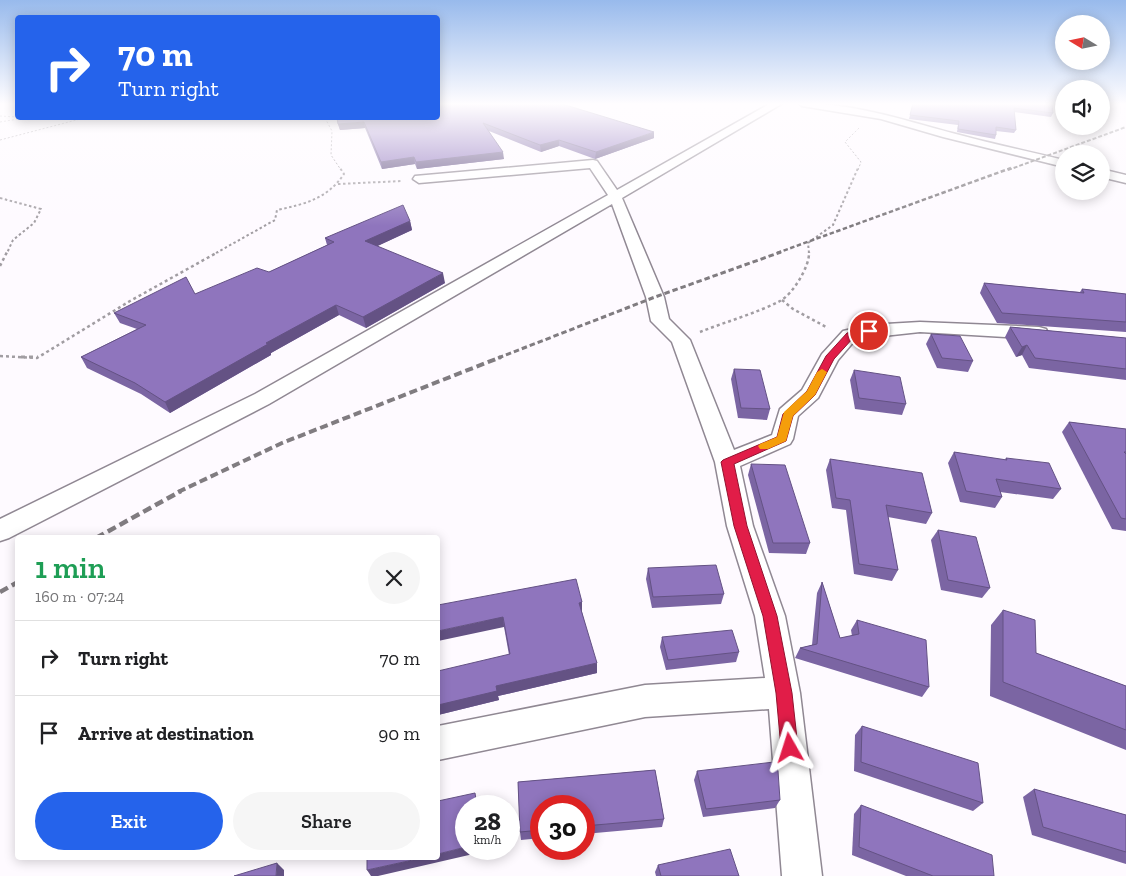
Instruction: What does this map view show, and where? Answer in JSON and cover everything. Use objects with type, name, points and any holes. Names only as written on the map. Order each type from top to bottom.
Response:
[{"type":"street","points":[[0,531],[262,399],[707,144]]},
{"type":"street","points":[[980,144],[1055,162]]},
{"type":"street","points":[[419,179],[545,166],[593,164],[615,196],[655,297],[660,321],[681,340],[727,462],[740,526],[770,616],[784,693],[802,876]]},
{"type":"street","points":[[1110,175],[1126,179]]},
{"type":"street","points":[[727,462],[782,439],[788,414],[812,393],[829,358],[850,335],[869,331],[920,327],[1006,330],[1061,335]]},
{"type":"street","points":[[440,743],[645,701],[784,693]]},
{"type":"path","points":[[0,356],[37,358],[130,301],[275,220],[277,210],[315,202],[338,184],[344,174],[331,155],[331,144]]},
{"type":"path","points":[[681,340],[782,300],[799,281],[809,258],[808,243],[834,225],[861,162],[847,144]]},
{"type":"path","points":[[338,184],[369,184],[419,179]]},
{"type":"path","points":[[0,198],[41,210],[34,223],[12,240],[0,266]]},
{"type":"path","points":[[782,300],[793,309],[825,327],[850,335]]},
{"type":"building","points":[[373,144],[497,144],[503,152],[416,162],[414,157],[381,162]]},
{"type":"building","points":[[571,144],[620,144],[596,152]]},
{"type":"building","points":[[403,205],[410,221],[365,241],[443,273],[363,317],[336,305],[165,402],[135,383],[81,357],[146,325],[114,313],[186,277],[195,294],[257,268],[269,272],[334,242],[325,238]]},
{"type":"building","points":[[984,283],[1084,293],[1082,289],[1126,294],[1126,322],[1002,313]]},
{"type":"building","points":[[1010,327],[1126,338],[1126,369],[1035,358],[1027,345],[1022,347]]},
{"type":"building","points":[[931,334],[960,336],[973,361],[942,358]]},
{"type":"building","points":[[734,369],[760,370],[770,409],[741,408]]},
{"type":"building","points":[[854,370],[900,377],[906,404],[859,398]]},
{"type":"building","points":[[1069,422],[1126,429],[1126,452],[1124,452],[1126,454],[1126,519],[1121,518]]},
{"type":"building","points":[[954,452],[1007,460],[1006,458],[1049,463],[1061,489],[996,479],[1002,497],[966,491]]},
{"type":"building","points":[[830,459],[922,473],[932,513],[886,505],[898,570],[859,564],[850,500],[836,498]]},
{"type":"building","points":[[751,464],[785,465],[810,543],[773,543]]},
{"type":"building","points":[[938,530],[976,537],[990,588],[948,580]]},
{"type":"building","points":[[716,565],[724,594],[653,597],[648,568]]},
{"type":"building","points":[[576,579],[582,602],[579,603],[597,663],[496,686],[497,691],[440,705],[440,671],[510,654],[503,617],[440,631],[440,605]]},
{"type":"building","points":[[822,582],[840,638],[859,634],[857,620],[926,640],[929,687],[800,648],[817,644]]},
{"type":"building","points":[[1003,610],[1035,620],[1036,653],[1126,686],[1126,730],[1003,682]]},
{"type":"building","points":[[732,630],[739,652],[668,660],[662,637]]},
{"type":"building","points":[[862,726],[978,763],[983,803],[861,762]]},
{"type":"building","points":[[774,762],[778,771],[780,800],[706,809],[697,771]]},
{"type":"building","points":[[655,770],[664,819],[595,825],[595,795],[530,795],[530,831],[520,832],[518,782]]},
{"type":"building","points":[[1034,789],[1126,815],[1126,852],[1043,827]]},
{"type":"building","points":[[455,797],[455,850],[440,854],[440,801]]},
{"type":"building","points":[[861,805],[992,855],[994,876],[933,876],[859,847]]},
{"type":"building","points":[[730,849],[739,876],[661,876],[658,865]]},
{"type":"building","points":[[367,860],[413,860],[367,870]]},
{"type":"building","points":[[277,863],[276,876],[234,876]]},
{"type":"railway","points":[[1008,170],[1080,144]]},
{"type":"railway","points":[[777,253],[1011,168]]},
{"type":"railway","points":[[498,358],[655,297],[781,252]]},
{"type":"railway","points":[[178,492],[282,443],[501,357]]},
{"type":"railway","points":[[101,535],[181,491]]},
{"type":"railway","points":[[0,592],[15,584]]},
{"type":"slow traffic","points":[[764,446],[782,439],[788,414],[812,393],[822,372]]},
{"type":"route","points":[[790,748],[784,693],[770,616],[740,526],[727,462],[782,439],[788,414],[812,393],[829,358],[850,335],[869,331]]}]
